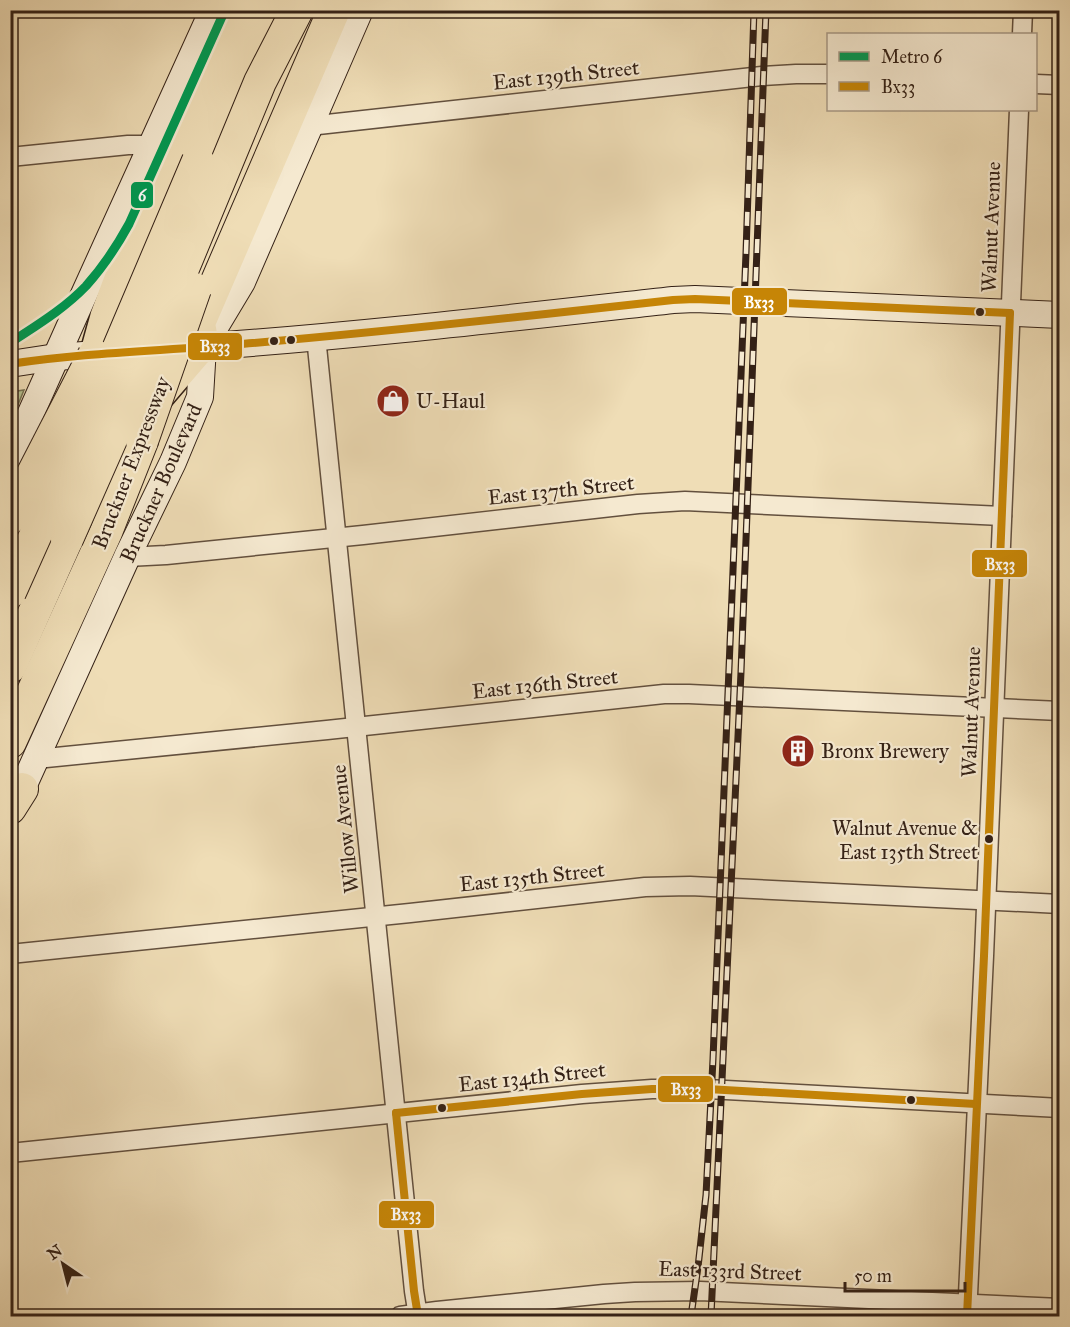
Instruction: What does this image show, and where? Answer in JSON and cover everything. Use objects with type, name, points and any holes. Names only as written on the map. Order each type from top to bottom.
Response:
[{"type":"highway","points":[[10,518],[90,363],[175,151],[265,10]]},
{"type":"highway","points":[[10,667],[130,394],[260,82],[298,10]]},
{"type":"highway","name":"Bruckner Expressway","points":[[10,742],[106,532],[131,471],[236,172],[298,10]]},
{"type":"highway","points":[[203,346],[199,323],[334,10]]},
{"type":"highway","points":[[10,592],[108,373],[175,151]]},
{"type":"main road","points":[[10,460],[56,357],[175,151],[213,10]]},
{"type":"main road","points":[[10,592],[49,499],[104,316],[131,244],[175,151],[236,10]]},
{"type":"main road","points":[[10,642],[66,519],[134,351],[284,10]]},
{"type":"main road","name":"Bruckner Boulevard","points":[[16,799],[173,462],[200,397],[203,346],[242,282],[360,10]]},
{"type":"main road","points":[[10,364],[56,357],[241,344],[695,299],[1059,315]]},
{"type":"main road","points":[[66,519],[159,398],[203,346]]},
{"type":"street","points":[[1022,33],[1023,10]]},
{"type":"street","name":"East 139th Street","points":[[309,126],[762,76],[827,74]]},
{"type":"street","points":[[1037,84],[1059,85]]},
{"type":"street","name":"Walnut Avenue","points":[[968,1311],[1018,111]]},
{"type":"street","points":[[10,157],[175,151]]},
{"type":"street","name":"Willow Avenue","points":[[316,337],[414,1291],[412,1316]]},
{"type":"street","name":"East 137th Street","points":[[127,557],[166,555],[638,504],[685,501],[1002,516]]},
{"type":"street","name":"East 136th Street","points":[[36,759],[664,694],[1059,711]]},
{"type":"street","name":"East 135th Street","points":[[10,954],[645,887],[690,886],[1059,904]]},
{"type":"street","name":"East 134th Street","points":[[10,1153],[582,1094],[651,1089],[707,1089],[1059,1108]]},
{"type":"street","name":"East 133rd Street","points":[[412,1316],[437,1311],[604,1294],[663,1291],[710,1291],[968,1311],[1059,1308]]},
{"type":"green space","points":[[24,390],[13,417],[11,392]]},
{"type":"railway","points":[[691,1316],[706,1195],[713,1059],[754,10]]},
{"type":"railway","points":[[711,1316],[741,672],[766,10]]},
{"type":"metro line","name":"6","points":[[10,343],[78,294],[115,248],[129,224],[225,10]]},
{"type":"transit line","name":"Bx33","points":[[10,364],[97,354],[350,334],[673,300],[695,299],[1010,313]]},
{"type":"transit line","name":"Bx33","points":[[967,1316],[1010,313]]},
{"type":"transit line","name":"Bx33","points":[[396,1113],[652,1089],[707,1089],[976,1104]]},
{"type":"transit line","name":"Bx33","points":[[396,1113],[418,1316]]},
{"type":"place","name":"U-Haul","points":[[393,401]]},
{"type":"place","name":"Bronx Brewery","points":[[798,751]]},
{"type":"place","name":"Walnut Avenue & East 135th Street","points":[[989,839]]}]
